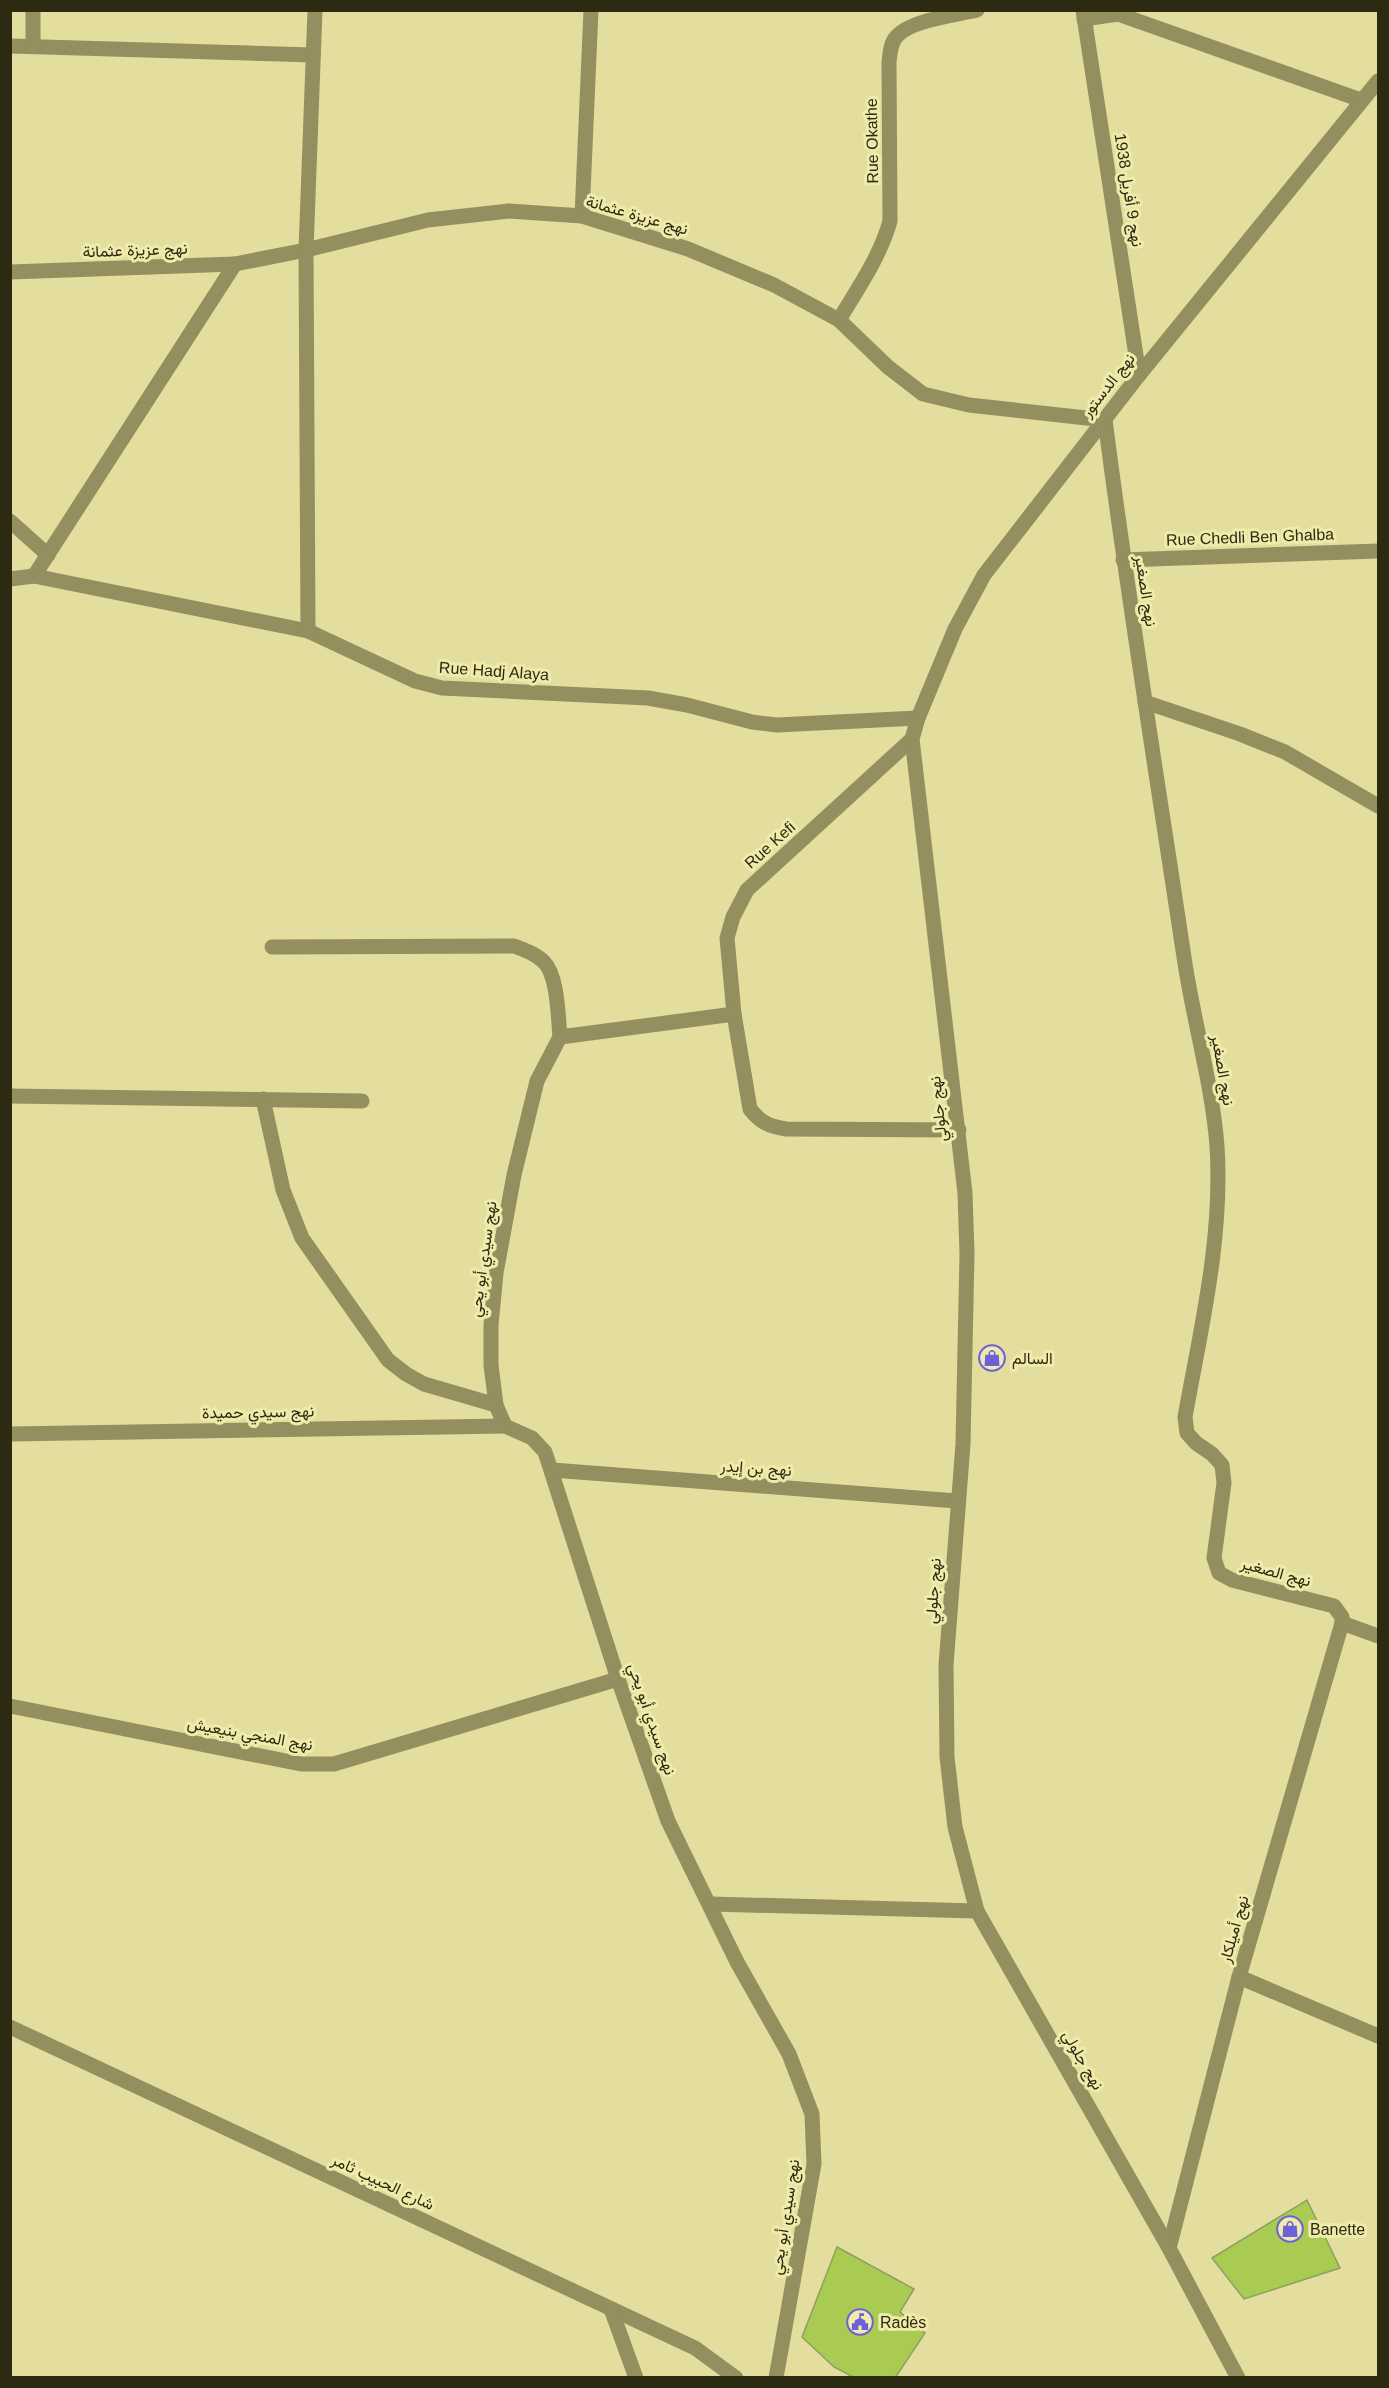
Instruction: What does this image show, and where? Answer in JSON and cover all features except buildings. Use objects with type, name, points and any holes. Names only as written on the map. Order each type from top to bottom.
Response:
[{"type":"street","points":[[33,10],[33,46]]},
{"type":"street","points":[[308,631],[306,250],[315,10]]},
{"type":"street","points":[[582,216],[591,10]]},
{"type":"street","name":"Rue Okathe","points":[[839,320],[875,261],[891,221],[889,63],[892,43],[897,35],[911,26],[977,10]]},
{"type":"street","points":[[1083,15],[1120,12],[1361,100]]},
{"type":"street","name":"نهج 9 أفريل 1938","points":[[1083,15],[1139,375]]},
{"type":"street","points":[[10,46],[313,55]]},
{"type":"street","name":"نهج الدستور","points":[[912,739],[918,718],[955,629],[984,575],[1139,375],[1378,81]]},
{"type":"street","name":"نهج عزيزة عثمانة","points":[[10,272],[235,264],[306,250],[428,220],[509,211],[582,216],[688,249],[774,285],[839,320],[888,367],[923,394],[969,405],[1104,420]]},
{"type":"street","points":[[34,576],[235,264]]},
{"type":"street","name":"نهج الصغير","points":[[1104,420],[1190,999],[1209,1080],[1217,1147],[1216,1231],[1185,1417],[1187,1433],[1222,1465],[1224,1483],[1214,1558],[1219,1573],[1232,1580],[1334,1606],[1342,1617],[1342,1623]]},
{"type":"street","points":[[10,521],[48,555]]},
{"type":"street","name":"Rue Chedli Ben Ghalba","points":[[1123,560],[1378,551]]},
{"type":"street","name":"Rue Hadj Alaya","points":[[10,579],[34,576],[308,631],[415,681],[442,688],[648,698],[687,705],[752,722],[777,725],[918,718]]},
{"type":"street","points":[[1145,702],[1240,734],[1285,752],[1378,806]]},
{"type":"street","name":"Rue Kefi","points":[[912,739],[747,890],[733,917],[727,938],[734,1014],[750,1109],[758,1120],[769,1126],[786,1129],[959,1130]]},
{"type":"street","name":"نهج جلولي","points":[[912,739],[965,1193],[967,1254],[963,1444],[945,1665],[947,1757],[956,1827],[977,1911],[1169,2248],[1238,2378]]},
{"type":"street","points":[[272,947],[514,946],[546,963],[554,981],[560,1037],[734,1014]]},
{"type":"street","name":"نهج سيدي أبو يحي","points":[[560,1037],[537,1081],[514,1175],[496,1273],[491,1325],[491,1365],[496,1405],[505,1426],[532,1438],[545,1452],[618,1679],[669,1821],[737,1962],[789,2054],[812,2114],[814,2164],[776,2378]]},
{"type":"street","points":[[10,1096],[363,1101]]},
{"type":"street","points":[[263,1099],[283,1190],[302,1238],[388,1360],[424,1384],[496,1405]]},
{"type":"street","name":"نهج سيدي حميدة","points":[[10,1434],[505,1426]]},
{"type":"street","name":"نهج بن إيدر","points":[[552,1470],[957,1501]]},
{"type":"street","points":[[1342,1623],[1378,1636]]},
{"type":"street","name":"نهج أميلكار","points":[[1169,2248],[1239,1977],[1342,1623]]},
{"type":"street","name":"نهج المنجي بنيعيش","points":[[10,1706],[301,1764],[334,1764],[618,1679]]},
{"type":"street","points":[[710,1904],[977,1911]]},
{"type":"street","points":[[1239,1977],[1378,2036]]},
{"type":"street","name":"شارع الحبيب ثامر","points":[[10,2027],[695,2348],[736,2378]]},
{"type":"street","points":[[611,2309],[636,2378]]},
{"type":"place","name":"السالم","points":[[992,1358]]},
{"type":"place","name":"Banette","points":[[1290,2229]]},
{"type":"place","name":"Radès","points":[[860,2322]]}]
